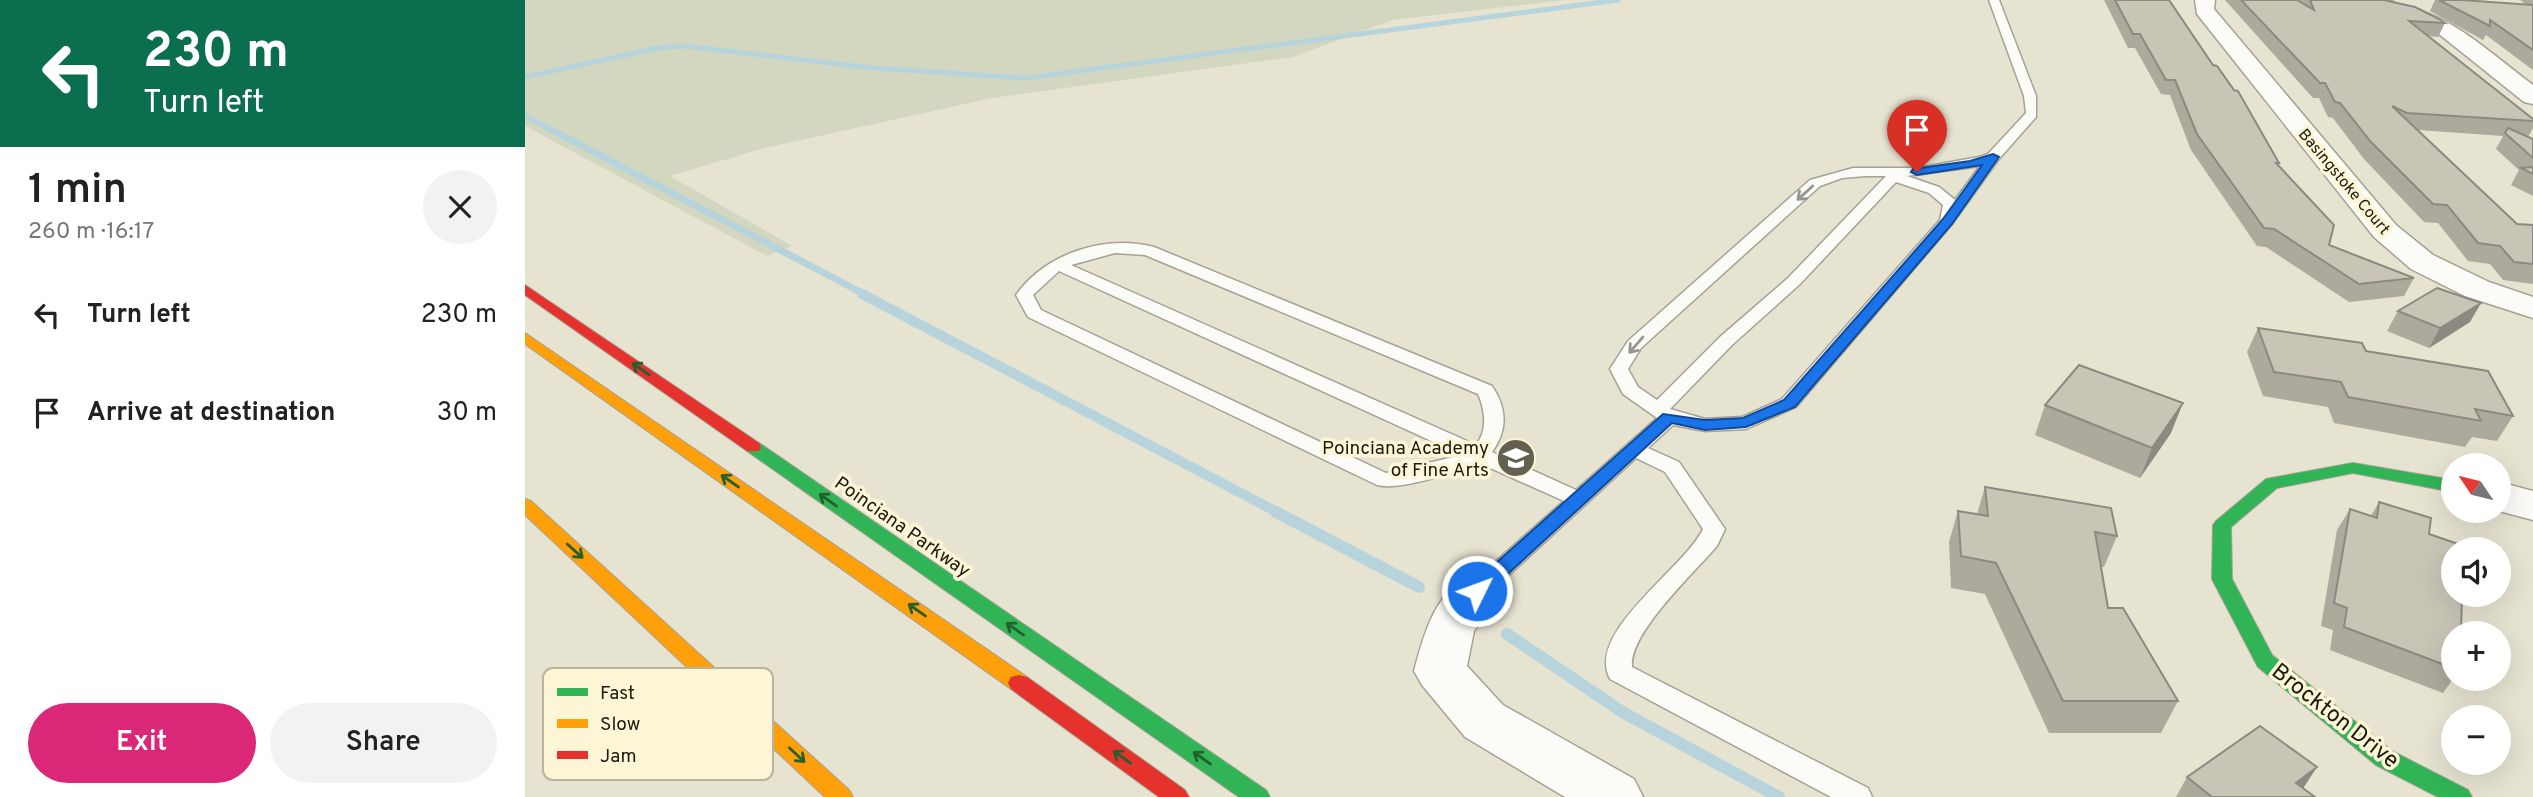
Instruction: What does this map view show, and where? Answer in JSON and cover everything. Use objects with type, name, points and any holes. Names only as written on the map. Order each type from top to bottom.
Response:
[{"type":"main road","name":"Poinciana Parkway","points":[[525,289],[1258,797]]},
{"type":"main road","points":[[525,337],[948,632],[1177,797]]},
{"type":"main road","name":"Brockton Drive","points":[[2441,484],[2353,468],[2272,483],[2222,525],[2222,579],[2265,661],[2384,758],[2460,797]]},
{"type":"main road","points":[[525,505],[701,668]]},
{"type":"main road","points":[[773,734],[841,797]]},
{"type":"street","name":"Basingstoke Court","points":[[2205,0],[2204,10],[2385,231],[2422,262],[2477,289],[2533,308]]},
{"type":"street","points":[[2359,0],[2417,14],[2441,26],[2533,97]]},
{"type":"street","points":[[2511,500],[2533,506]]},
{"type":"street","points":[[1477,591],[1450,627],[1440,671],[1484,721],[1614,797]]},
{"type":"lane","points":[[1993,157],[1972,164],[1917,172],[1837,173],[1815,183],[1634,345],[1619,369],[1630,390],[1663,414],[1705,425],[1746,422],[1790,403],[1947,221],[1993,157],[2032,114],[2030,96],[1994,0]]},
{"type":"lane","points":[[1867,171],[1934,190],[1951,204],[1947,221]]},
{"type":"lane","points":[[1477,591],[1633,449],[1726,341],[1794,281],[1893,177]]},
{"type":"lane","points":[[1115,248],[1148,250],[1485,390],[1495,405],[1494,430],[1479,454],[1417,476],[1384,480],[1034,313],[1024,295],[1040,274],[1059,265],[1086,252],[1115,248]]},
{"type":"lane","points":[[1059,265],[1578,499]]},
{"type":"lane","points":[[1633,449],[1672,467],[1714,530],[1709,540],[1635,625],[1618,653],[1619,672],[1858,797]]},
{"type":"green space","points":[[525,0],[1565,0],[1392,20],[1293,57],[992,98],[761,149],[670,176],[792,246],[767,256],[525,126]]},
{"type":"building","points":[[2115,0],[2169,0],[2213,65],[2217,66],[2234,90],[2238,91],[2279,163],[2276,163],[2334,225],[2329,245],[2414,278],[2359,284],[2274,229],[2264,228],[2197,134],[2175,80],[2166,80],[2140,34],[2133,34]]},
{"type":"building","points":[[2241,0],[2297,0],[2314,10],[2310,0],[2384,0],[2415,7],[2445,23],[2409,21],[2533,121],[2407,113],[2392,106],[2517,224],[2533,225],[2533,264],[2514,262],[2500,246],[2478,243],[2447,205],[2433,204],[2371,142],[2340,103],[2335,102],[2325,83],[2320,83]]},
{"type":"building","points":[[2439,0],[2533,5],[2533,50],[2490,20],[2490,26]]},
{"type":"building","points":[[2508,128],[2533,139],[2533,158],[2505,133]]},
{"type":"building","points":[[2533,167],[2533,174],[2521,168]]},
{"type":"building","points":[[2437,288],[2481,303],[2440,328],[2398,311]]},
{"type":"building","points":[[2258,328],[2362,343],[2366,351],[2488,371],[2513,416],[2475,409],[2481,421],[2348,397],[2341,382],[2274,372]]},
{"type":"building","points":[[2079,365],[2183,403],[2152,448],[2045,405]]},
{"type":"building","points":[[1985,487],[2111,508],[2117,536],[2095,532],[2108,608],[2123,608],[2178,701],[2063,701],[1996,563],[1961,556],[1958,511],[1988,516]]},
{"type":"building","points":[[2379,502],[2431,518],[2429,534],[2441,538],[2441,607],[2462,607],[2461,621],[2441,621],[2441,663],[2344,627],[2347,608],[2334,603],[2350,509],[2377,518]]},
{"type":"building","points":[[2260,726],[2317,767],[2296,783],[2315,797],[2212,797],[2187,777]]},
{"type":"waterway","points":[[525,77],[658,48],[684,46],[873,68],[1026,78],[1618,0]]},
{"type":"waterway","points":[[525,116],[549,129]]},
{"type":"waterway","points":[[546,127],[866,295]]},
{"type":"waterway","points":[[862,294],[1279,513]]},
{"type":"waterway","points":[[1276,512],[1419,587]]},
{"type":"waterway","points":[[1507,634],[1624,713],[1779,797]]},
{"type":"traffic: fast","points":[[753,447],[1258,797]]},
{"type":"traffic: fast","points":[[2441,484],[2353,468],[2272,483],[2222,525],[2222,579],[2265,661],[2384,758],[2460,797]]},
{"type":"traffic: slow","points":[[525,337],[1019,683]]},
{"type":"traffic: slow","points":[[525,505],[701,668]]},
{"type":"traffic: slow","points":[[773,734],[841,797]]},
{"type":"traffic: jam","points":[[525,289],[753,447]]},
{"type":"traffic: jam","points":[[1019,683],[1177,797]]},
{"type":"place","name":"Poinciana Academy of Fine Arts","points":[[1516,458]]},
{"type":"route","points":[[1477,591],[1669,418],[1705,425],[1746,422],[1790,403],[1947,221],[1993,157],[1972,164],[1917,172]]}]
